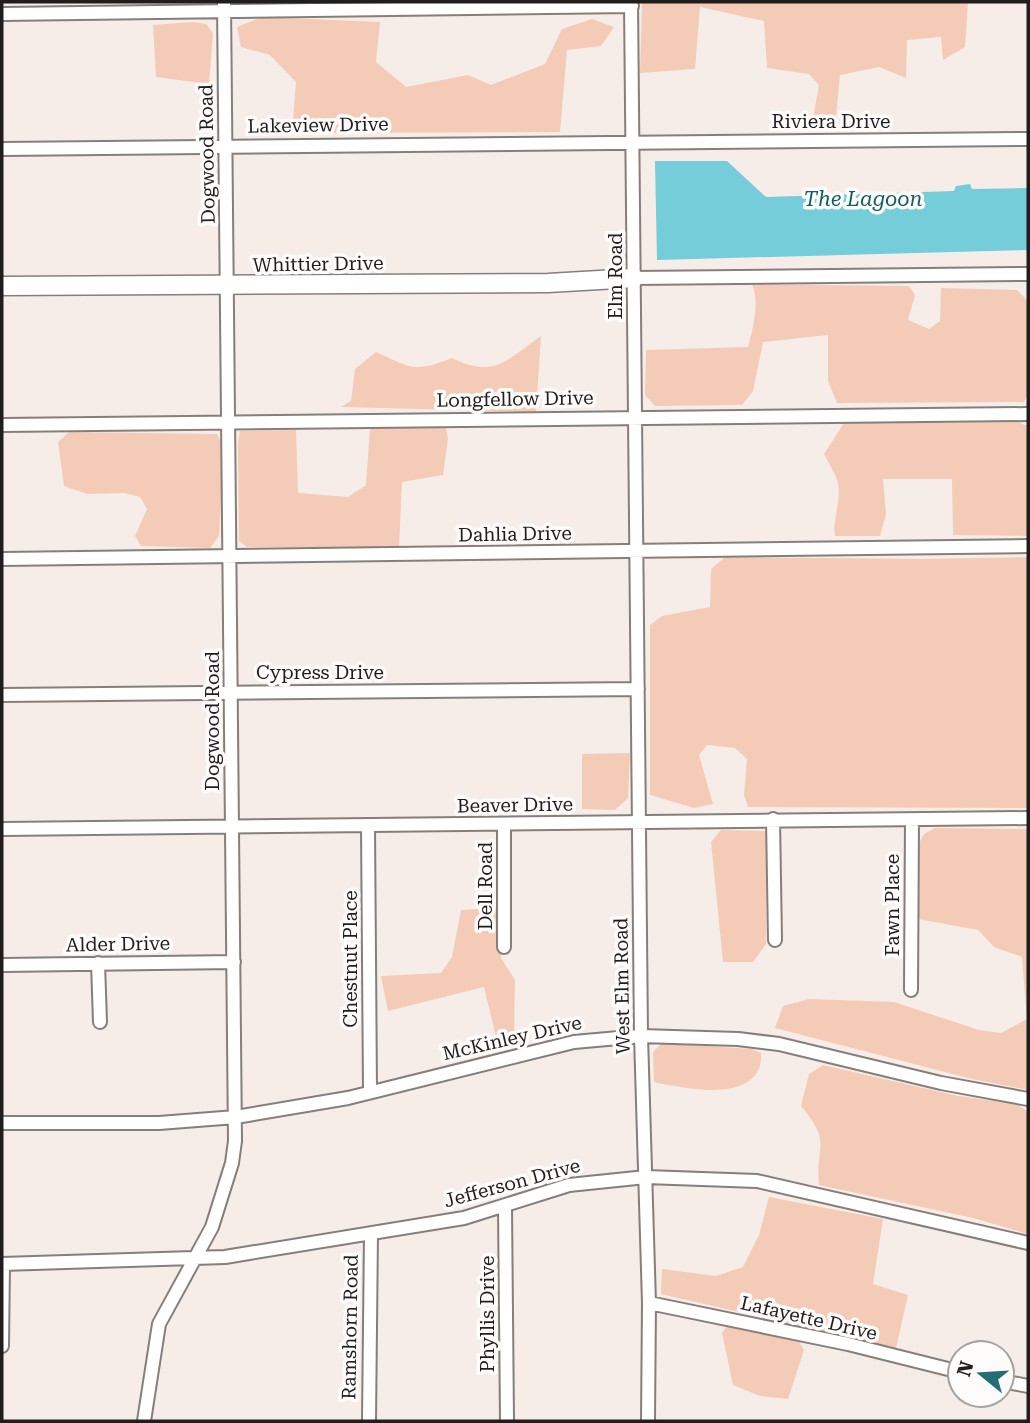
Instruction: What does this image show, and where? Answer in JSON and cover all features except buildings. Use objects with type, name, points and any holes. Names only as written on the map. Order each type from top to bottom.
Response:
[{"type":"street","points":[[2,14],[224,6],[631,4]]},
{"type":"street","name":"Elm Road","points":[[631,4],[637,550]]},
{"type":"street","name":"Dogwood Road","points":[[144,1421],[159,1324],[212,1227],[232,1163],[236,1116],[224,6]]},
{"type":"street","name":"Riviera Drive","points":[[634,142],[1028,139]]},
{"type":"street","name":"Lakeview Drive","points":[[2,149],[634,142]]},
{"type":"street","points":[[635,278],[1028,274]]},
{"type":"street","name":"Whittier Drive","points":[[2,286],[548,283],[635,278]]},
{"type":"street","name":"Longfellow Drive","points":[[2,425],[1028,414]]},
{"type":"street","name":"Dahlia Drive","points":[[2,559],[1028,546]]},
{"type":"street","name":"West Elm Road","points":[[637,550],[641,1036],[649,1303],[648,1421]]},
{"type":"street","name":"Cypress Drive","points":[[2,695],[638,689]]},
{"type":"street","name":"Beaver Drive","points":[[2,829],[1028,818]]},
{"type":"street","points":[[773,819],[775,940]]},
{"type":"street","name":"Fawn Place","points":[[911,990],[912,820]]},
{"type":"street","name":"Dell Road","points":[[504,825],[504,947]]},
{"type":"street","name":"Chestnut Place","points":[[368,826],[370,1091]]},
{"type":"street","name":"Alder Drive","points":[[2,965],[234,962]]},
{"type":"street","points":[[99,963],[100,1022]]},
{"type":"street","name":"McKinley Drive","points":[[2,1123],[159,1123],[236,1116],[330,1101],[574,1042],[641,1036],[738,1038],[779,1044],[941,1083],[1028,1099]]},
{"type":"street","name":"Jefferson Drive","points":[[2,1264],[196,1260],[330,1242],[505,1207],[569,1185],[646,1177],[757,1181],[1028,1242]]},
{"type":"street","name":"Phyllis Drive","points":[[505,1207],[507,1421]]},
{"type":"street","name":"Ramshorn Road","points":[[369,1421],[371,1233]]},
{"type":"street","points":[[2,1264],[2,1346]]},
{"type":"street","name":"Lafayette Drive","points":[[649,1303],[848,1344],[946,1368]]},
{"type":"shaded area","points":[[642,2],[1016,2],[968,3],[965,47],[943,60],[941,37],[907,40],[906,78],[879,67],[840,75],[835,126],[822,130],[813,118],[819,85],[809,74],[767,68],[764,21],[700,7],[695,69],[640,73]]},
{"type":"shaded area","points":[[262,17],[380,22],[376,62],[406,87],[468,75],[491,85],[545,64],[562,29],[592,19],[614,27],[601,46],[567,50],[560,132],[299,133],[293,121],[296,82],[270,55],[241,47],[237,27]]},
{"type":"shaded area","points":[[192,22],[206,24],[213,33],[209,84],[156,77],[153,25]]},
{"type":"shaded area","points":[[752,284],[909,286],[915,295],[908,320],[929,329],[940,321],[941,288],[1017,290],[1028,301],[1028,394],[1024,402],[837,403],[828,381],[828,335],[763,342],[753,391],[742,405],[655,406],[645,395],[646,350],[748,347],[756,307]]},
{"type":"shaded area","points":[[541,336],[536,412],[341,407],[351,401],[355,369],[376,352],[413,367],[429,366],[452,358],[479,367],[490,367],[509,359]]},
{"type":"shaded area","points":[[1017,422],[1028,426],[1028,536],[953,535],[952,479],[883,479],[886,514],[880,536],[835,536],[839,487],[824,454],[844,423]]},
{"type":"shaded area","points":[[446,427],[448,439],[443,475],[402,482],[399,547],[247,547],[239,541],[240,431],[296,430],[298,493],[348,497],[366,485],[370,428]]},
{"type":"shaded area","points":[[69,432],[217,434],[224,447],[219,536],[210,548],[141,546],[135,536],[147,509],[140,497],[125,493],[87,494],[64,486],[58,442]]},
{"type":"shaded area","points":[[725,557],[1028,557],[1028,808],[748,807],[744,795],[747,759],[735,748],[707,745],[699,755],[713,804],[694,808],[650,795],[650,625],[662,616],[710,607],[711,569]]},
{"type":"shaded area","points":[[630,753],[628,798],[615,810],[582,809],[582,754]]},
{"type":"shaded area","points":[[935,828],[1028,829],[1028,1090],[972,1079],[775,1028],[783,1006],[809,999],[894,1002],[979,1030],[1001,1033],[1027,1019],[1022,957],[994,947],[978,930],[918,919],[918,845],[924,834]]},
{"type":"shaded area","points":[[721,830],[767,831],[766,944],[753,962],[723,962],[711,842]]},
{"type":"shaded area","points":[[496,908],[501,958],[515,980],[514,1037],[496,1036],[484,987],[388,1011],[381,976],[441,973],[452,957],[461,910]]},
{"type":"shaded area","points":[[662,1043],[752,1049],[761,1053],[759,1069],[750,1080],[737,1087],[721,1090],[685,1088],[654,1082],[653,1052]]},
{"type":"shaded area","points":[[823,1065],[958,1096],[1017,1104],[1028,1112],[1028,1234],[973,1218],[819,1185],[820,1137],[801,1106],[809,1074]]},
{"type":"shaded area","points":[[769,1197],[883,1219],[873,1284],[908,1295],[896,1348],[661,1294],[662,1269],[716,1276],[743,1267],[759,1235]]},
{"type":"shaded area","points":[[727,1326],[798,1340],[804,1350],[788,1399],[760,1396],[733,1385],[722,1333]]},
{"type":"water","name":"The Lagoon","points":[[655,161],[727,161],[766,197],[954,191],[956,186],[970,184],[972,189],[1028,188],[1028,250],[657,260]]}]
